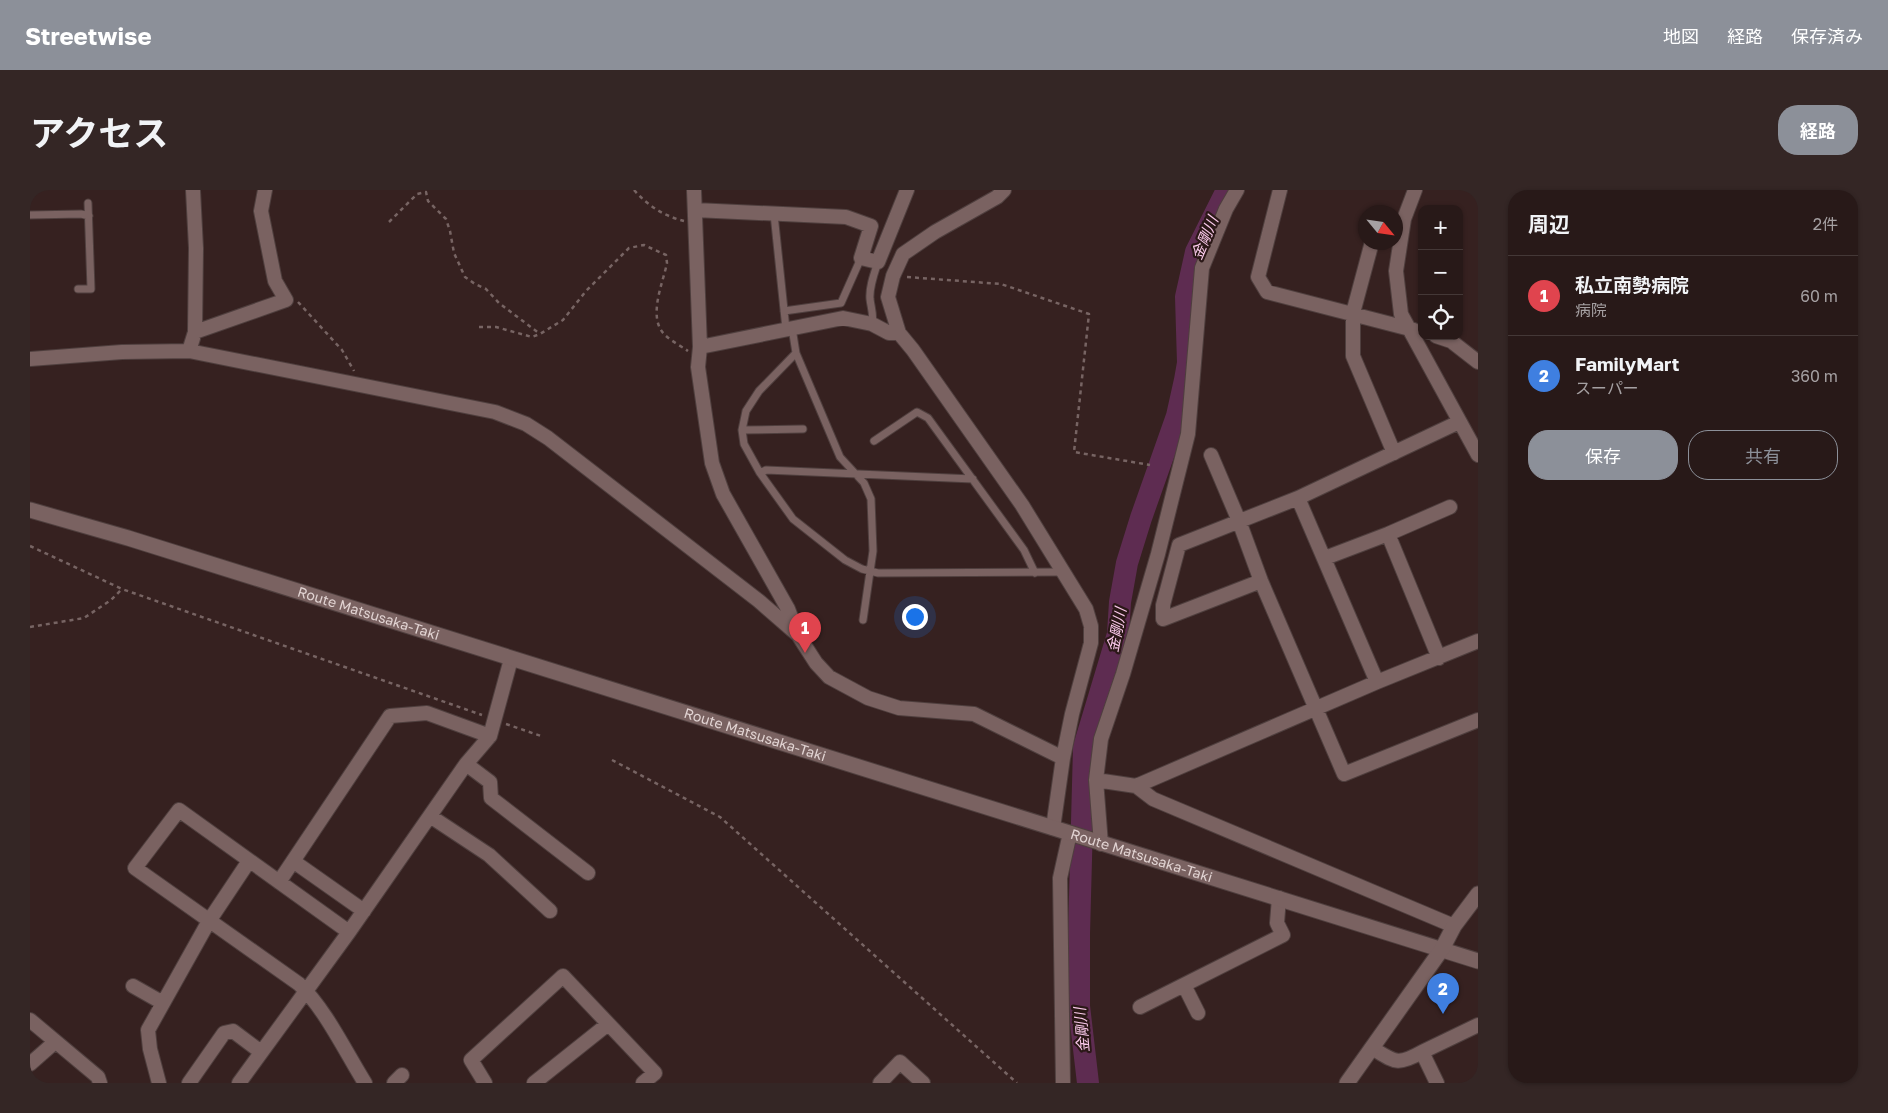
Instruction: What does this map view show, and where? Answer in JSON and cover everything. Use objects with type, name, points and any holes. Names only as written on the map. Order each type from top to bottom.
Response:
[{"type":"main road","name":"Route Matsusaka-Taki","points":[[30,510],[137,541],[1478,961]]},
{"type":"main road","points":[[1347,1083],[1442,949],[1454,926],[1478,894]]},
{"type":"street","points":[[189,351],[194,332],[196,248],[193,190]]},
{"type":"street","points":[[194,332],[286,300],[275,282],[261,211],[265,190]]},
{"type":"street","points":[[694,190],[700,348],[698,367],[712,463],[720,486],[740,527],[788,609],[798,635],[816,663],[829,677],[868,698],[899,708],[974,714],[1063,758]]},
{"type":"street","points":[[695,217],[774,214],[846,217],[871,226],[861,258],[878,262],[906,190]]},
{"type":"street","points":[[1004,190],[997,197],[935,232],[904,254],[893,276],[888,297],[899,333],[913,350],[1022,506],[1065,572],[1086,609],[1091,626],[1091,643],[1072,714],[1063,758],[1053,828]]},
{"type":"street","points":[[1098,842],[1096,780],[1101,738],[1124,674],[1188,434],[1202,268],[1226,209],[1237,190]]},
{"type":"street","points":[[1280,190],[1258,277],[1267,292],[1416,330]]},
{"type":"street","points":[[1415,190],[1404,219],[1396,271],[1401,314],[1416,330],[1459,422],[1478,455]]},
{"type":"street","points":[[1370,250],[1353,313],[1354,356],[1394,453]]},
{"type":"street","points":[[700,348],[843,318],[872,324],[889,333],[899,333]]},
{"type":"street","points":[[1448,340],[1478,362]]},
{"type":"street","points":[[30,359],[122,352],[189,351],[495,412],[526,424],[548,438],[759,601],[798,635]]},
{"type":"street","points":[[1261,582],[1163,619],[1163,605],[1179,545],[1298,498],[1459,422]]},
{"type":"street","points":[[1211,455],[1239,521],[1261,582],[1344,774],[1478,720]]},
{"type":"street","points":[[1298,498],[1377,682]]},
{"type":"street","points":[[1325,558],[1388,534],[1450,506]]},
{"type":"street","points":[[1388,534],[1439,658]]},
{"type":"street","points":[[1136,786],[1315,708],[1478,641]]},
{"type":"street","points":[[239,1083],[364,911],[466,764],[490,736],[511,659]]},
{"type":"street","points":[[279,882],[390,716],[426,713],[490,736]]},
{"type":"street","points":[[466,764],[490,782],[491,798],[588,873]]},
{"type":"street","points":[[1096,780],[1136,786],[1153,799],[1454,926]]},
{"type":"street","points":[[349,932],[179,810],[135,868],[306,992],[317,1005],[365,1083]]},
{"type":"street","points":[[430,816],[489,855],[550,911]]},
{"type":"street","points":[[1063,1083],[1060,878],[1073,834]]},
{"type":"street","points":[[159,1083],[150,1049],[148,1030],[209,921],[249,861]]},
{"type":"street","points":[[293,861],[364,911]]},
{"type":"street","points":[[1140,1007],[1283,935],[1277,922],[1279,898]]},
{"type":"street","points":[[485,1083],[471,1060],[563,976],[655,1073],[643,1083]]},
{"type":"street","points":[[1184,984],[1198,1013]]},
{"type":"street","points":[[133,986],[163,1003]]},
{"type":"street","points":[[30,1020],[98,1077],[100,1083]]},
{"type":"street","points":[[534,1083],[608,1024]]},
{"type":"street","points":[[1372,1048],[1394,1061],[1408,1060],[1478,1025]]},
{"type":"street","points":[[189,1083],[224,1033],[233,1031],[261,1052]]},
{"type":"street","points":[[30,1064],[55,1042]]},
{"type":"street","points":[[1422,1052],[1437,1083]]},
{"type":"street","points":[[880,1083],[900,1062],[923,1083]]},
{"type":"lane","points":[[78,289],[91,288],[88,203]]},
{"type":"lane","points":[[30,215],[81,214],[89,216]]},
{"type":"lane","points":[[774,214],[784,311],[796,353],[840,457],[864,483],[871,499],[873,551],[863,620]]},
{"type":"lane","points":[[784,311],[841,303],[861,258]]},
{"type":"lane","points":[[872,324],[874,318],[870,298],[872,280],[878,262]]},
{"type":"lane","points":[[796,353],[759,391],[746,411],[742,430],[744,444],[760,473],[792,519],[845,560],[878,573],[1065,572]]},
{"type":"lane","points":[[874,442],[917,412],[928,418],[1024,550],[1035,572]]},
{"type":"lane","points":[[742,430],[803,429]]},
{"type":"lane","points":[[760,473],[766,470],[973,479]]},
{"type":"path","points":[[634,190],[645,202],[669,217],[695,217]]},
{"type":"path","points":[[389,222],[418,194],[427,191],[428,201],[446,220],[454,253],[465,278],[486,289],[499,303],[540,334]]},
{"type":"path","points":[[478,327],[496,327],[532,337],[540,334],[563,320],[586,291],[629,248],[644,245],[666,255],[667,263],[656,311],[657,320],[664,335],[688,351],[698,367]]},
{"type":"path","points":[[893,276],[1001,284],[1089,314],[1074,452],[1150,466]]},
{"type":"path","points":[[286,300],[298,302],[342,350],[362,387]]},
{"type":"path","points":[[30,546],[122,589],[541,736]]},
{"type":"path","points":[[30,626],[84,618],[111,600],[122,589]]},
{"type":"path","points":[[612,760],[720,818],[1017,1083]]},
{"type":"waterway","name":"金剛川","points":[[1088,1083],[1079,1006],[1084,747],[1118,634],[1120,602],[1127,563],[1177,416],[1188,363],[1186,297],[1196,252],[1227,190]]},
{"type":"place","name":"私立南勢病院","points":[[805,653]]},
{"type":"place","name":"FamilyMart","points":[[1443,1014]]}]
